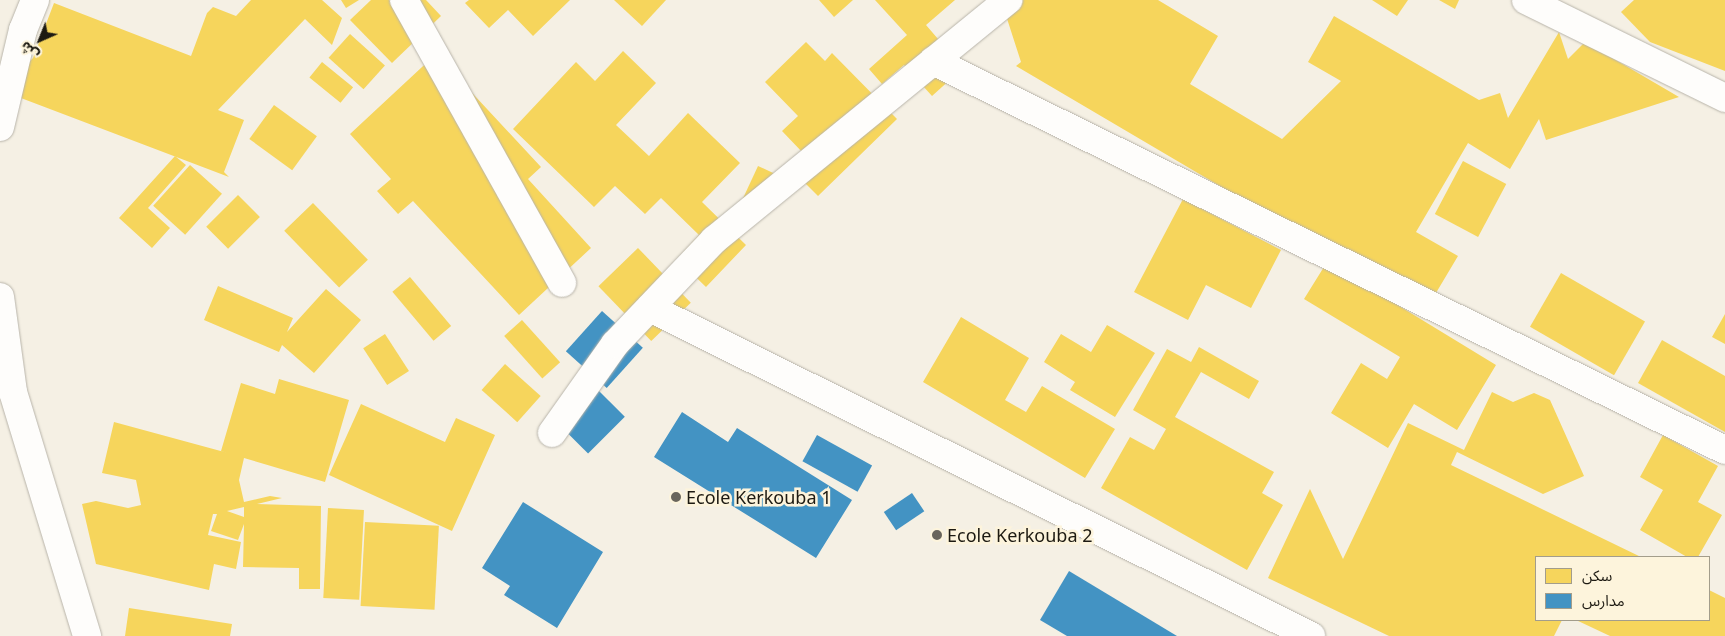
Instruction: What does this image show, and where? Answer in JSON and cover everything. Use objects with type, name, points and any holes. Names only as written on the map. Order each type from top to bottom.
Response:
[{"type":"street","points":[[0,127],[23,30],[35,0]]},
{"type":"street","points":[[404,0],[562,283]]},
{"type":"street","points":[[552,433],[616,344],[714,240],[1008,0]]},
{"type":"street","points":[[1542,3],[1725,98]]},
{"type":"street","points":[[933,61],[1725,450]]},
{"type":"street","points":[[1,306],[13,392],[85,631]]},
{"type":"street","points":[[650,308],[1311,636]]},
{"type":"building: سكن","points":[[251,0],[322,0],[342,18],[332,45],[305,19],[218,110],[244,120],[224,172],[229,177],[13,95],[5,87],[33,58],[54,3],[191,56],[207,13],[213,7],[236,16]]},
{"type":"building: سكن","points":[[341,0],[359,0],[346,8]]},
{"type":"building: سكن","points":[[371,0],[426,0],[441,16],[392,63],[350,20]]},
{"type":"building: سكن","points":[[469,0],[570,0],[533,36],[508,10],[489,28],[465,3]]},
{"type":"building: سكن","points":[[614,0],[666,0],[642,26]]},
{"type":"building: سكن","points":[[819,0],[853,0],[834,17]]},
{"type":"building: سكن","points":[[875,0],[955,0],[926,25],[963,68],[932,96],[904,65],[882,84],[869,69],[907,35]]},
{"type":"building: سكن","points":[[1001,0],[1158,0],[1218,36],[1190,84],[1282,139],[1341,81],[1308,62],[1334,16],[1479,100],[1500,93],[1508,118],[1559,32],[1568,59],[1585,42],[1679,97],[1546,140],[1539,119],[1510,169],[1468,143],[1416,232],[1458,256],[1427,308],[1016,66],[1021,62]]},
{"type":"building: سكن","points":[[1372,0],[1408,0],[1397,16]]},
{"type":"building: سكن","points":[[1439,0],[1459,0],[1455,9]]},
{"type":"building: سكن","points":[[1634,0],[1725,0],[1725,71],[1650,42],[1621,12]]},
{"type":"building: سكن","points":[[350,34],[385,65],[364,89],[329,58]]},
{"type":"building: سكن","points":[[806,42],[825,61],[832,53],[897,119],[818,196],[790,168],[804,154],[782,131],[798,116],[765,82]]},
{"type":"building: سكن","points":[[623,51],[656,83],[616,125],[649,156],[688,113],[740,163],[702,202],[746,245],[706,287],[677,259],[699,235],[661,198],[645,214],[615,186],[594,207],[513,129],[576,62],[595,81]]},
{"type":"building: سكن","points":[[436,54],[541,167],[528,179],[591,248],[519,315],[413,201],[398,214],[377,191],[391,179],[350,134]]},
{"type":"building: سكن","points":[[322,62],[353,87],[340,103],[309,78]]},
{"type":"building: سكن","points":[[274,105],[317,136],[292,170],[249,139]]},
{"type":"building: سكن","points":[[175,156],[186,165],[148,208],[170,228],[152,248],[119,218]]},
{"type":"building: سكن","points":[[1463,161],[1506,184],[1478,237],[1435,214]]},
{"type":"building: سكن","points":[[190,165],[222,194],[185,235],[153,206]]},
{"type":"building: سكن","points":[[758,166],[786,179],[771,212],[743,199]]},
{"type":"building: سكن","points":[[238,195],[260,217],[228,249],[206,227]]},
{"type":"building: سكن","points":[[1183,199],[1281,250],[1251,308],[1206,285],[1188,320],[1134,292]]},
{"type":"building: سكن","points":[[313,203],[368,260],[339,288],[284,231]]},
{"type":"building: سكن","points":[[638,248],[691,303],[651,341],[598,286]]},
{"type":"building: سكن","points":[[1327,262],[1496,365],[1457,430],[1414,404],[1388,448],[1331,413],[1361,363],[1387,379],[1400,357],[1304,299]]},
{"type":"building: سكن","points":[[1561,273],[1645,322],[1614,375],[1530,327]]},
{"type":"building: سكن","points":[[410,277],[451,326],[434,341],[392,292]]},
{"type":"building: سكن","points":[[218,286],[293,318],[287,332],[326,289],[361,320],[314,373],[282,345],[279,352],[204,320]]},
{"type":"building: سكن","points":[[1725,314],[1725,344],[1712,337]]},
{"type":"building: سكن","points":[[961,317],[1029,358],[1005,400],[1026,412],[1042,386],[1115,429],[1085,478],[923,382]]},
{"type":"building: سكن","points":[[522,320],[560,362],[542,378],[504,336]]},
{"type":"building: سكن","points":[[1107,325],[1155,353],[1115,417],[1070,390],[1075,382],[1044,362],[1061,334],[1091,352]]},
{"type":"building: سكن","points":[[385,334],[409,371],[387,385],[363,348]]},
{"type":"building: سكن","points":[[1662,340],[1725,376],[1725,432],[1638,383]]},
{"type":"building: سكن","points":[[1199,347],[1259,381],[1249,399],[1201,372],[1175,417],[1274,472],[1262,493],[1283,505],[1247,570],[1101,488],[1130,437],[1154,450],[1166,429],[1133,410],[1167,349],[1191,362]]},
{"type":"building: سكن","points":[[505,364],[541,396],[517,422],[482,390]]},
{"type":"building: سكن","points":[[279,379],[349,400],[325,482],[244,458],[239,480],[244,502],[270,496],[282,498],[257,504],[321,506],[320,589],[299,589],[299,568],[243,567],[244,524],[238,540],[211,531],[217,514],[213,514],[208,535],[241,542],[236,569],[214,564],[209,590],[96,564],[82,504],[96,501],[128,508],[141,505],[136,480],[102,473],[114,422],[228,453],[221,451],[241,383],[275,394]],"holes":[[[244,507],[244,517],[227,511]]]},
{"type":"building: سكن","points":[[1492,392],[1513,402],[1534,393],[1550,400],[1584,476],[1543,494],[1457,452],[1451,465],[1639,556],[1535,556],[1535,621],[1562,621],[1554,636],[1389,636],[1268,578],[1310,489],[1343,559],[1408,423],[1464,450]]},
{"type":"building: سكن","points":[[361,404],[445,442],[456,418],[495,435],[452,531],[329,475]]},
{"type":"building: سكن","points":[[1663,435],[1718,466],[1698,502],[1722,515],[1699,556],[1685,556],[1640,530],[1663,490],[1640,477]]},
{"type":"building: سكن","points":[[328,508],[364,510],[359,600],[323,598]]},
{"type":"building: سكن","points":[[365,522],[439,526],[435,610],[361,606]]},
{"type":"building: سكن","points":[[1710,590],[1725,598],[1725,636],[1610,636],[1578,621],[1710,621]]},
{"type":"building: سكن","points":[[129,608],[232,624],[230,636],[125,636]]},
{"type":"building: مدارس","points":[[602,311],[643,348],[607,388],[566,351]]},
{"type":"building: مدارس","points":[[593,385],[625,417],[588,454],[556,422]]},
{"type":"building: مدارس","points":[[682,412],[728,442],[737,428],[852,500],[816,558],[654,457]]},
{"type":"building: مدارس","points":[[817,435],[872,466],[858,492],[802,461]]},
{"type":"building: مدارس","points":[[912,493],[924,511],[896,530],[884,512]]},
{"type":"building: مدارس","points":[[523,502],[603,552],[557,628],[504,595],[510,586],[482,568]]},
{"type":"building: مدارس","points":[[1069,571],[1177,636],[1067,636],[1040,620]]},
{"type":"place","name":"Ecole Kerkouba 1","points":[[676,497]]},
{"type":"place","name":"Ecole Kerkouba 2","points":[[937,535]]}]
